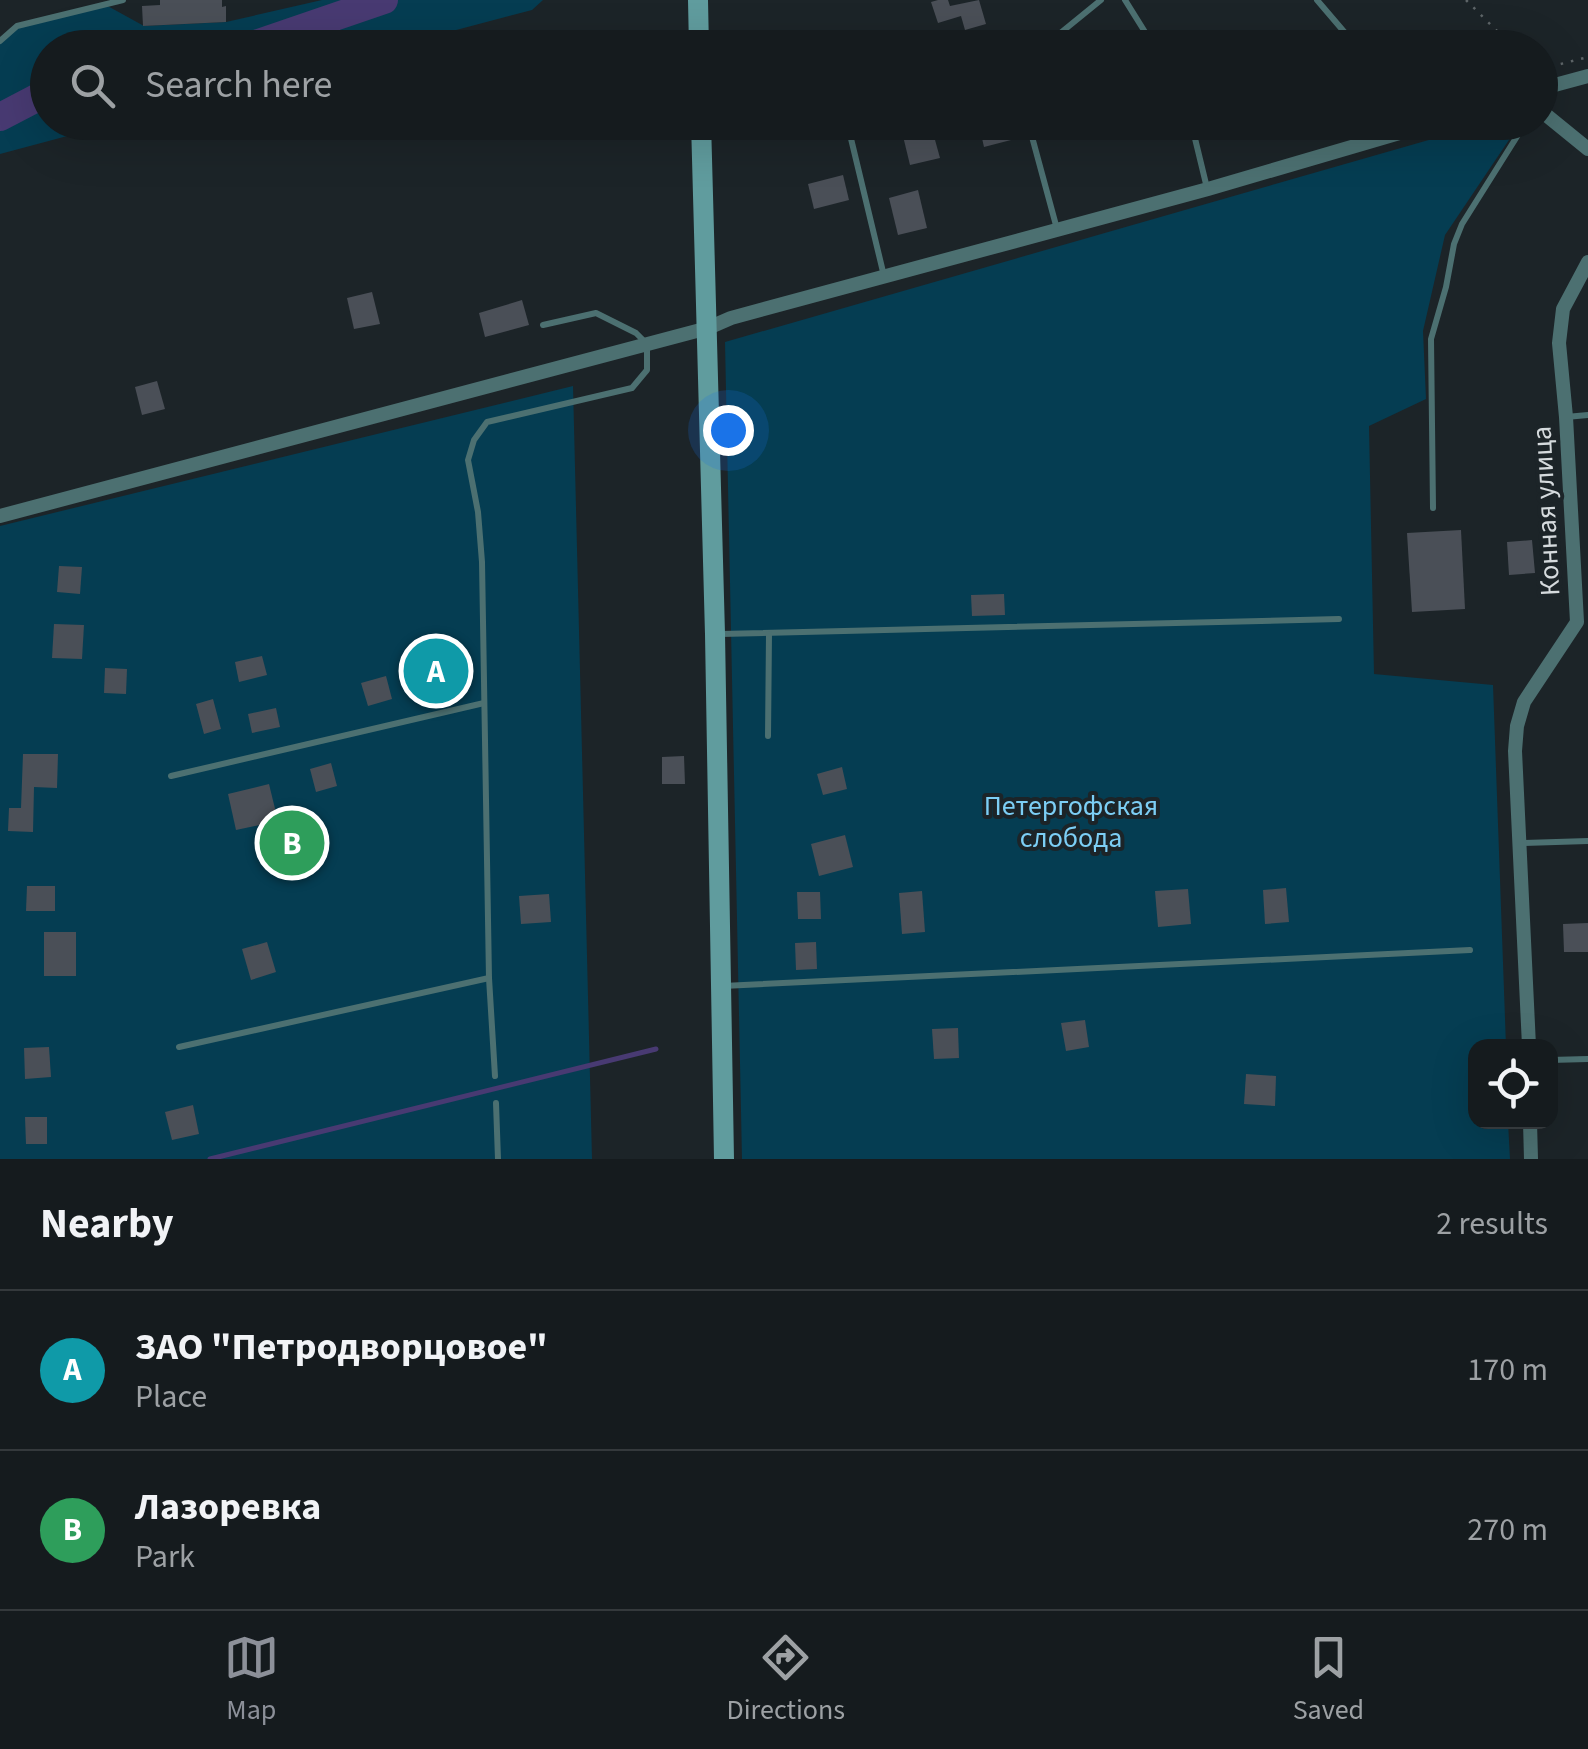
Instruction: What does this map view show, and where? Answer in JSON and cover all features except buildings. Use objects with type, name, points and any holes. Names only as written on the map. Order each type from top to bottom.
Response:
[{"type":"street","points":[[698,0],[699,30]]},
{"type":"street","points":[[1558,84],[1588,76]]},
{"type":"street","points":[[1558,125],[1588,149]]},
{"type":"street","points":[[702,140],[724,1159]]},
{"type":"street","points":[[0,516],[708,328],[730,318],[1208,189],[1364,140]]},
{"type":"street","name":"Конная улица","points":[[1529,1039],[1517,726],[1524,702],[1583,622],[1558,343],[1562,309],[1588,262]]},
{"type":"street","points":[[1530,1129],[1531,1159]]},
{"type":"lane","points":[[0,41],[17,26],[123,0]]},
{"type":"lane","points":[[1064,30],[1102,0]]},
{"type":"lane","points":[[1125,0],[1144,30]]},
{"type":"lane","points":[[1317,0],[1343,30]]},
{"type":"lane","points":[[851,140],[884,278]]},
{"type":"lane","points":[[1033,140],[1057,230]]},
{"type":"lane","points":[[1196,140],[1208,189]]},
{"type":"lane","points":[[1433,508],[1431,339],[1462,224],[1515,140]]},
{"type":"lane","points":[[495,1076],[489,978],[482,562],[468,460],[474,440],[487,422],[632,388],[647,370],[647,344],[636,333],[596,313],[543,326]]},
{"type":"lane","points":[[1566,418],[1588,415]]},
{"type":"lane","points":[[715,634],[1339,620]]},
{"type":"lane","points":[[768,736],[770,634]]},
{"type":"lane","points":[[170,776],[484,703]]},
{"type":"lane","points":[[1521,843],[1588,841]]},
{"type":"lane","points":[[722,986],[1470,950]]},
{"type":"lane","points":[[179,1047],[489,978]]},
{"type":"lane","points":[[1558,1060],[1588,1059]]},
{"type":"lane","points":[[496,1103],[498,1159]]},
{"type":"path","points":[[1466,0],[1496,30]]},
{"type":"path","points":[[1558,65],[1588,57]]},
{"type":"green space","points":[[322,0],[543,0],[532,10],[456,30],[30,30],[30,140],[52,140],[0,154],[0,41],[17,26],[104,4],[144,26],[226,22]]},
{"type":"green space","name":"Петергофская слобода","points":[[1429,140],[1509,140],[1445,235],[1423,331],[1426,399],[1369,426],[1374,674],[1493,685],[1506,1039],[1468,1039],[1468,1129],[1508,1129],[1510,1159],[742,1159],[725,342]]},
{"type":"green space","points":[[573,386],[592,1159],[0,1159],[0,526]]},
{"type":"waterway","points":[[296,30],[384,0]]},
{"type":"waterway","points":[[0,117],[30,101]]},
{"type":"waterway","points":[[210,1159],[656,1049]]},
{"type":"place","name":"ЗАО \"Петродворцовое\"","points":[[436,671]]},
{"type":"place","name":"Лазоревка","points":[[292,843]]}]
